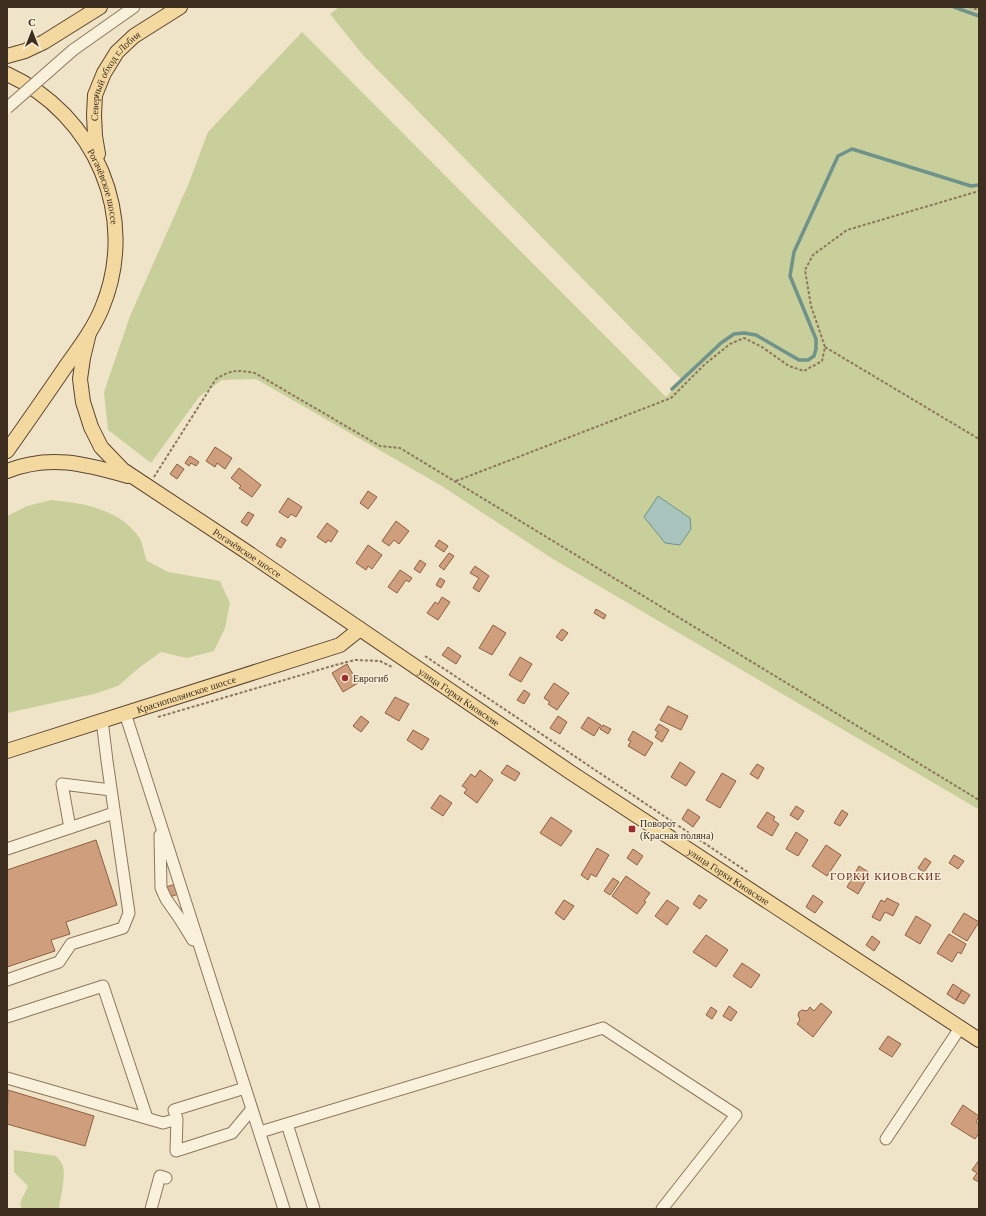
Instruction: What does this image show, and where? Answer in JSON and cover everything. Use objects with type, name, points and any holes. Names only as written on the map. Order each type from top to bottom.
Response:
[{"type":"main road","points":[[7,56],[25,51],[44,42],[100,7]]},
{"type":"main road","name":"Северный обход г.Лобня","points":[[101,168],[95,136],[94,115],[95,95],[104,73],[117,52],[134,36],[180,7]]},
{"type":"main road","name":"Рогачёвское шоссе","points":[[7,74],[33,88],[61,110],[84,138],[101,168],[107,185],[114,220],[115,255],[108,290],[102,307],[89,333],[7,452]]},
{"type":"main road","name":"Рогачёвское шоссе","points":[[89,333],[80,378],[83,402],[91,427],[102,447],[123,470],[134,477]]},
{"type":"main road","name":"Рогачёвское шоссе","points":[[7,471],[21,465],[42,461],[70,462],[93,466],[151,481],[360,629]]},
{"type":"main road","name":"Краснополянское шоссе","points":[[7,751],[340,645],[360,629]]},
{"type":"main road","name":"улица Горки Киовские","points":[[360,629],[570,772],[979,1040]]},
{"type":"street","points":[[7,108],[73,50],[134,7]]},
{"type":"street","points":[[125,713],[284,1209]]},
{"type":"street","points":[[7,980],[59,962],[71,944],[123,928],[129,914],[102,720]]},
{"type":"street","points":[[70,828],[62,784],[111,790]]},
{"type":"street","points":[[7,849],[114,812]]},
{"type":"street","points":[[160,823],[161,888],[166,899],[180,919],[204,960]]},
{"type":"street","points":[[7,1017],[104,986],[146,1118]]},
{"type":"street","points":[[260,1132],[602,1028],[736,1115],[662,1209]]},
{"type":"street","points":[[886,1139],[960,1028]]},
{"type":"street","points":[[7,1078],[163,1123],[177,1119]]},
{"type":"street","points":[[245,1088],[174,1110],[177,1119],[176,1151],[232,1133],[252,1109]]},
{"type":"street","points":[[287,1124],[314,1209]]},
{"type":"street","points":[[151,1209],[160,1176],[166,1178]]},
{"type":"path","points":[[969,7],[979,10]]},
{"type":"path","points":[[455,481],[671,398],[705,364],[730,344],[744,338],[762,347],[789,366],[804,371],[822,361],[825,347],[811,306],[804,270],[813,255],[847,230],[979,191]]},
{"type":"path","points":[[825,347],[979,439]]},
{"type":"path","points":[[151,481],[216,379],[227,372],[240,371],[255,373],[380,446],[400,448],[979,800]]},
{"type":"path","points":[[151,481],[161,480]]},
{"type":"path","points":[[420,654],[753,876]]},
{"type":"path","points":[[151,719],[355,660],[380,662],[393,668]]},
{"type":"green space","points":[[339,7],[979,7],[978,809],[553,559],[440,485],[256,379],[222,380],[199,397],[151,463],[108,430],[104,392],[130,316],[188,185],[208,132],[302,32],[666,397],[682,380],[362,54],[330,14]]},
{"type":"green space","points":[[51,500],[75,503],[100,509],[121,520],[131,527],[139,537],[142,542],[147,561],[168,572],[220,581],[230,603],[225,628],[214,651],[187,658],[161,652],[140,667],[118,686],[94,694],[7,713],[7,516],[27,506]]},
{"type":"green space","points":[[14,1150],[56,1156],[60,1161],[64,1174],[59,1209],[22,1209],[20,1203],[28,1186],[14,1172]]},
{"type":"water","points":[[658,496],[690,518],[691,529],[680,545],[665,543],[644,517]]},
{"type":"building","points":[[215,447],[232,458],[225,469],[217,463],[215,467],[206,461]]},
{"type":"building","points":[[190,456],[199,462],[196,466],[191,463],[189,466],[185,463]]},
{"type":"building","points":[[177,464],[184,469],[177,479],[170,474]]},
{"type":"building","points":[[239,468],[261,485],[252,497],[239,488],[241,486],[231,478]]},
{"type":"building","points":[[368,491],[377,497],[368,509],[360,503]]},
{"type":"building","points":[[288,498],[302,507],[296,517],[291,514],[288,518],[279,512]]},
{"type":"building","points":[[248,512],[254,515],[247,526],[241,522]]},
{"type":"building","points":[[396,521],[409,531],[399,544],[394,540],[389,546],[382,541]]},
{"type":"building","points":[[327,523],[338,531],[331,542],[328,540],[326,543],[317,537]]},
{"type":"building","points":[[281,537],[286,540],[281,548],[276,545]]},
{"type":"building","points":[[439,540],[448,546],[444,552],[435,546]]},
{"type":"building","points":[[368,545],[382,555],[372,569],[368,566],[366,570],[356,563]]},
{"type":"building","points":[[449,553],[454,556],[444,570],[439,566]]},
{"type":"building","points":[[420,560],[426,564],[420,573],[414,569]]},
{"type":"building","points":[[475,566],[489,576],[479,592],[473,588],[479,578],[470,573]]},
{"type":"building","points":[[400,570],[412,578],[409,582],[406,580],[397,593],[388,587]]},
{"type":"building","points":[[440,578],[445,581],[441,588],[436,585]]},
{"type":"building","points":[[442,597],[450,602],[438,620],[427,613],[435,602],[438,604]]},
{"type":"building","points":[[596,609],[606,615],[604,619],[594,613]]},
{"type":"building","points":[[493,625],[506,633],[492,655],[479,648]]},
{"type":"building","points":[[562,629],[568,633],[562,641],[556,637]]},
{"type":"building","points":[[448,647],[461,656],[456,664],[442,655]]},
{"type":"building","points":[[520,657],[532,664],[521,682],[509,675]]},
{"type":"building","name":"Еврогиб","points":[[347,664],[358,683],[343,692],[332,673]]},
{"type":"building","points":[[554,683],[569,693],[557,710],[548,704],[550,702],[544,698]]},
{"type":"building","points":[[524,690],[530,694],[524,704],[517,700]]},
{"type":"building","points":[[395,697],[409,704],[399,721],[385,713]]},
{"type":"building","points":[[668,706],[688,716],[681,730],[660,720]]},
{"type":"building","points":[[361,716],[369,722],[361,732],[353,726]]},
{"type":"building","points":[[558,716],[567,722],[560,734],[550,728]]},
{"type":"building","points":[[588,717],[601,725],[594,736],[581,728]]},
{"type":"building","points":[[659,724],[669,730],[662,742],[655,737],[658,732],[655,730]]},
{"type":"building","points":[[603,725],[611,729],[608,734],[600,729]]},
{"type":"building","points":[[413,730],[429,739],[422,750],[407,740]]},
{"type":"building","points":[[633,731],[653,743],[645,756],[628,746],[631,741],[628,740]]},
{"type":"building","points":[[680,762],[695,772],[686,786],[671,777]]},
{"type":"building","points":[[757,764],[764,768],[758,779],[750,774]]},
{"type":"building","points":[[507,765],[520,773],[515,781],[501,773]]},
{"type":"building","points":[[480,770],[493,780],[477,803],[464,793],[467,789],[462,786],[471,774],[475,777]]},
{"type":"building","points":[[722,773],[736,781],[720,808],[706,800]]},
{"type":"building","points":[[440,795],[452,803],[443,816],[431,808]]},
{"type":"building","points":[[796,806],[804,811],[798,820],[790,815]]},
{"type":"building","points":[[688,809],[700,817],[693,827],[682,819]]},
{"type":"building","points":[[842,810],[848,814],[840,826],[834,823]]},
{"type":"building","points":[[767,812],[775,817],[773,820],[779,824],[772,836],[757,827]]},
{"type":"building","points":[[551,817],[572,831],[561,846],[540,833]]},
{"type":"building","points":[[796,832],[808,840],[798,856],[786,849]]},
{"type":"building","points":[[96,840],[117,905],[66,922],[70,934],[51,940],[55,951],[7,967],[7,870]]},
{"type":"building","points":[[826,845],[841,855],[827,876],[812,866]]},
{"type":"building","points":[[597,848],[609,855],[596,877],[591,874],[588,880],[581,875]]},
{"type":"building","points":[[633,849],[643,856],[637,865],[627,858]]},
{"type":"building","points":[[954,855],[964,861],[958,869],[949,863]]},
{"type":"building","points":[[925,858],[931,862],[924,872],[918,868]]},
{"type":"building","points":[[859,866],[870,873],[858,894],[847,887]]},
{"type":"building","points":[[626,876],[650,893],[644,901],[646,902],[637,914],[612,896]]},
{"type":"building","points":[[613,878],[619,882],[610,895],[604,891]]},
{"type":"building","points":[[176,884],[179,894],[169,897],[166,887]]},
{"type":"building","points":[[699,895],[707,900],[700,909],[693,904]]},
{"type":"building","points":[[813,895],[823,902],[815,913],[806,907]]},
{"type":"building","points":[[887,898],[899,904],[893,916],[885,912],[880,921],[872,917],[881,900],[885,902]]},
{"type":"building","points":[[564,900],[574,906],[564,920],[555,913]]},
{"type":"building","points":[[667,900],[679,908],[667,925],[655,916]]},
{"type":"building","points":[[964,913],[979,922],[967,941],[952,932]]},
{"type":"building","points":[[916,916],[931,925],[920,944],[905,935]]},
{"type":"building","points":[[949,934],[966,944],[961,954],[958,952],[952,962],[937,953]]},
{"type":"building","points":[[706,935],[728,950],[716,967],[693,952]]},
{"type":"building","points":[[872,936],[880,942],[874,951],[866,945]]},
{"type":"building","points":[[742,963],[760,975],[751,988],[733,976]]},
{"type":"building","points":[[953,984],[962,990],[956,1000],[947,994]]},
{"type":"building","points":[[962,990],[970,995],[964,1004],[956,1000]]},
{"type":"building","points":[[821,1003],[832,1012],[813,1037],[797,1024],[800,1020],[798,1015],[802,1010],[807,1011],[810,1007],[814,1011]]},
{"type":"building","points":[[729,1006],[737,1012],[731,1021],[723,1016]]},
{"type":"building","points":[[711,1007],[717,1011],[712,1019],[706,1015]]},
{"type":"building","points":[[888,1036],[901,1044],[892,1057],[879,1049]]},
{"type":"building","points":[[8,1090],[94,1116],[85,1146],[7,1124]]},
{"type":"building","points":[[963,1105],[979,1116],[976,1122],[979,1124],[979,1133],[975,1139],[951,1124]]},
{"type":"building","points":[[979,1160],[979,1182],[973,1179],[977,1173],[972,1170]]},
{"type":"waterway","points":[[954,7],[979,16]]},
{"type":"waterway","points":[[672,389],[721,343],[734,334],[744,333],[756,335],[799,360],[808,360],[814,356],[816,339],[790,276],[794,252],[838,156],[852,149],[971,186],[979,185]]},
{"type":"place","name":"Еврогиб","points":[[345,678]]},
{"type":"place","name":"Поворот (Красная поляна)","points":[[632,829]]},
{"type":"district","name":"ГОРКИ КИОВСКИЕ","points":[[886,876]]}]
